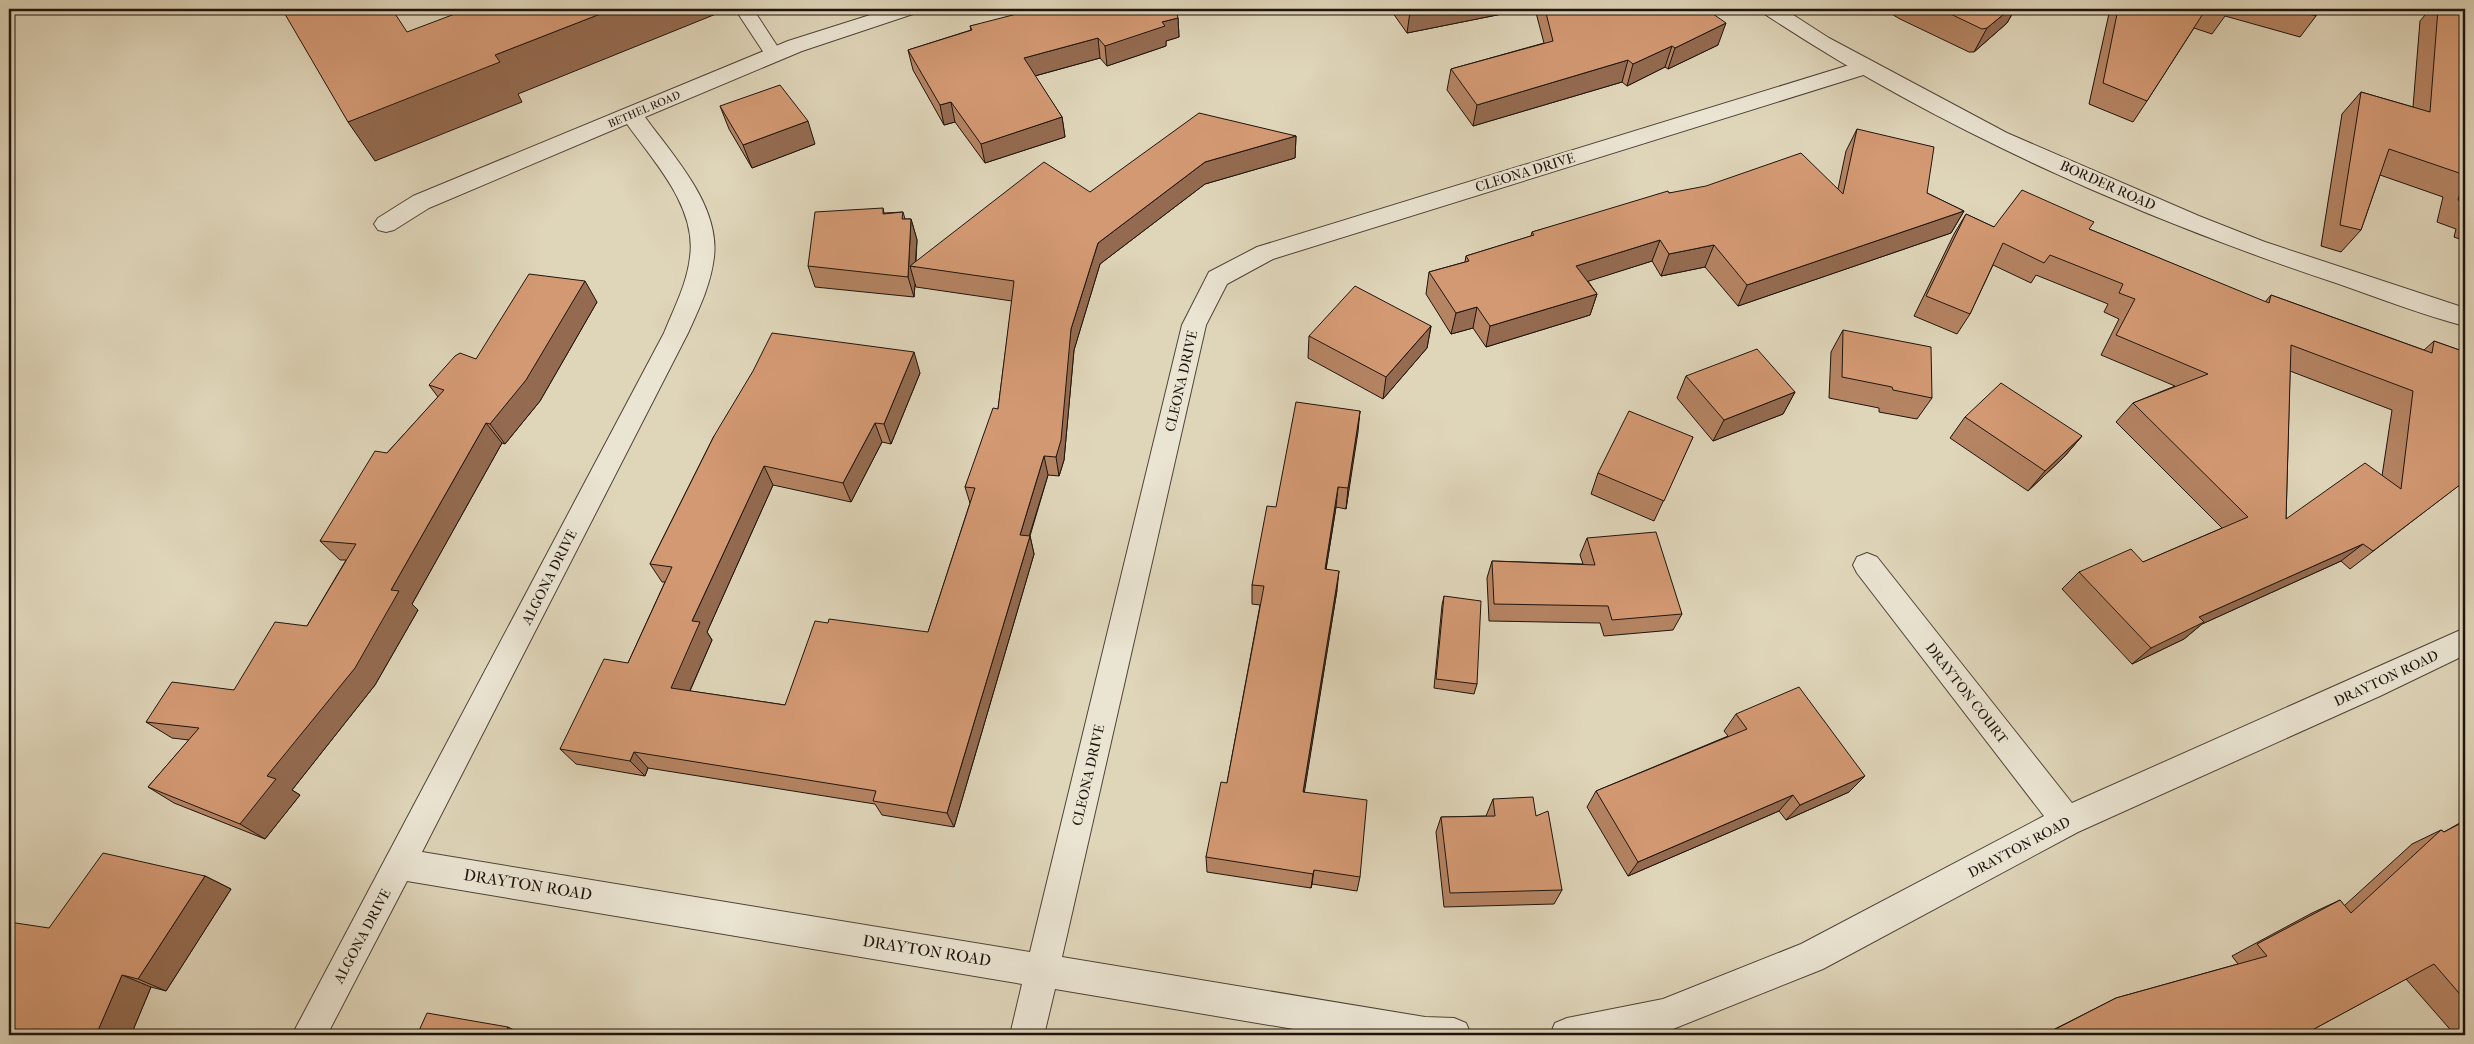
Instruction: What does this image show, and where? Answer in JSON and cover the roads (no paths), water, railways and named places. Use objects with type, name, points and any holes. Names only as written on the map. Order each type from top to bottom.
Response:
[{"type":"street","name":"BETHEL ROAD","points":[[386,224],[422,202],[774,55],[909,9]]},
{"type":"street","name":"BORDER ROAD","points":[[1770,9],[1822,43],[1999,138],[2191,222],[2257,248],[2336,272],[2465,317]]},
{"type":"street","name":"CLEONA DRIVE","points":[[1027,1035],[1194,325],[1218,278],[1265,253],[1866,67]]},
{"type":"street","name":"ALGONA DRIVE","points":[[309,1035],[676,333],[696,285],[702,245],[693,203],[632,115]]},
{"type":"street","name":"DRAYTON COURT","points":[[1867,565],[2067,822]]},
{"type":"street","name":"DRAYTON ROAD","points":[[1567,1035],[1663,1016],[1811,957],[2067,822],[2360,691],[2465,641]]},
{"type":"street","name":"DRAYTON ROAD","points":[[400,864],[1042,968],[1425,1034],[1454,1035]]},
{"type":"lane","points":[[744,9],[774,55]]}]
